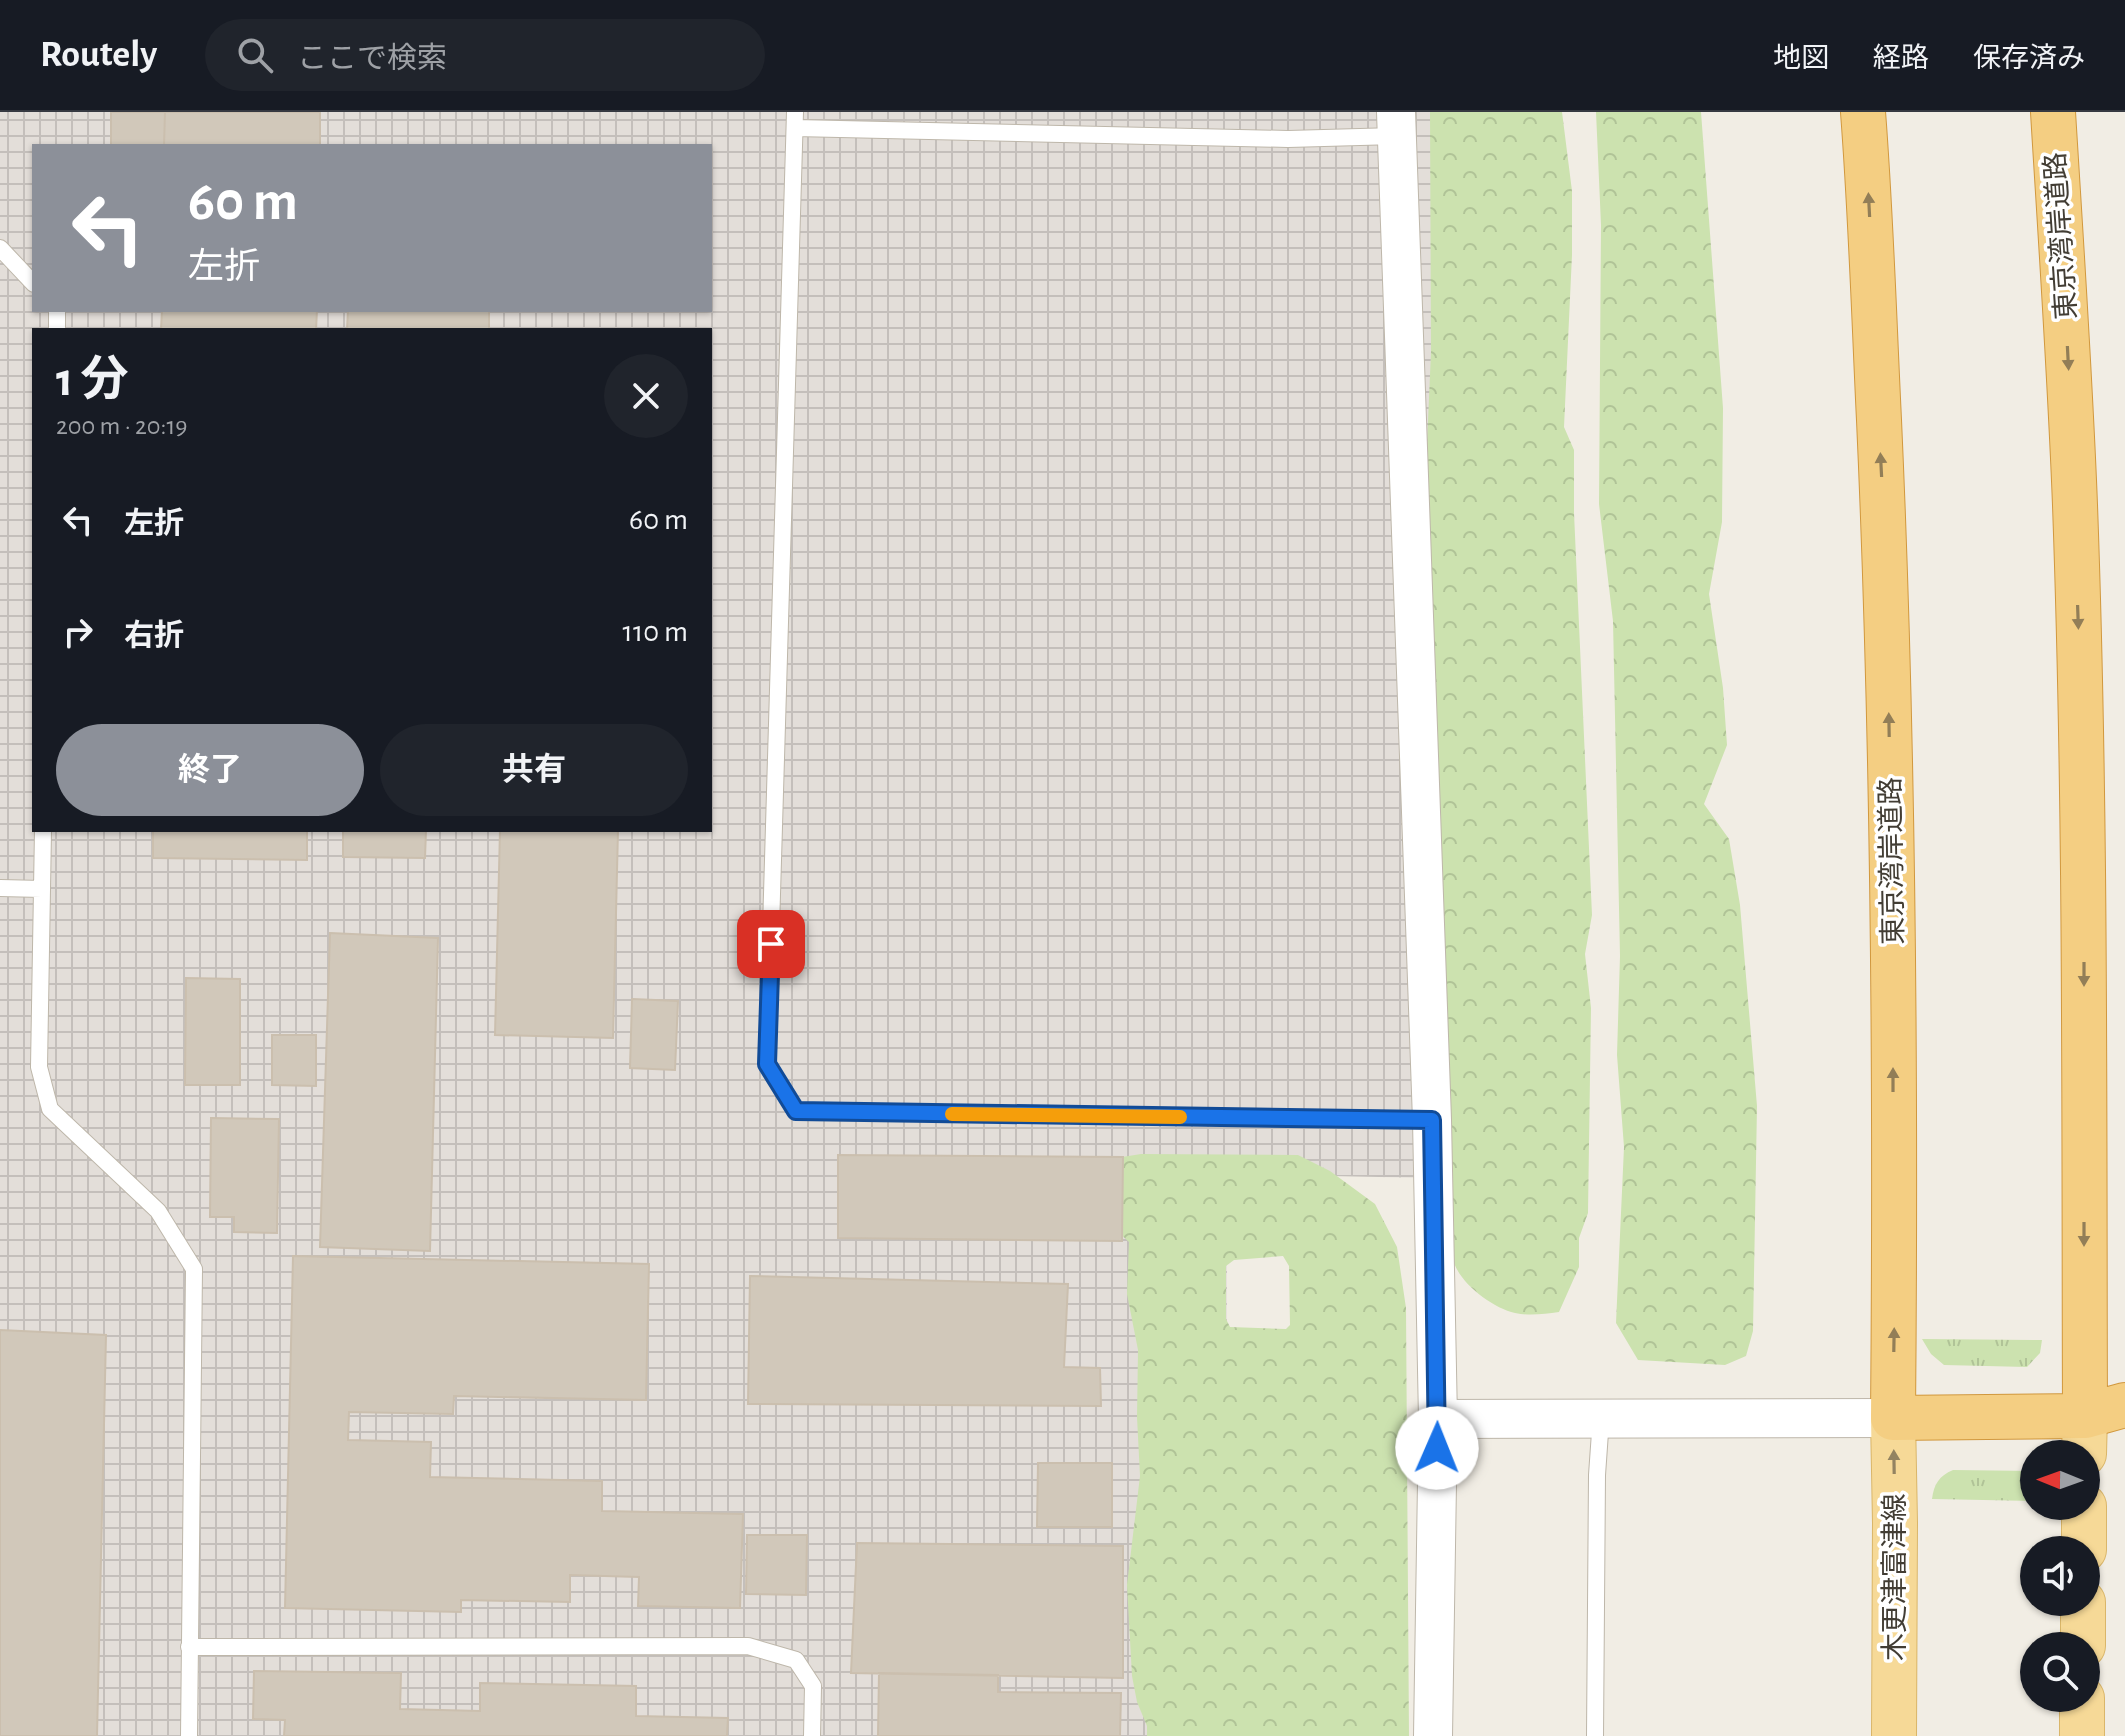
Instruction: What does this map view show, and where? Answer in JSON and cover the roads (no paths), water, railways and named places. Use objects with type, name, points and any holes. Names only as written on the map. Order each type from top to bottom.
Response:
[{"type":"highway","name":"東京湾岸道路","points":[[1863,112],[1884,538],[1889,718],[1893,974],[1893,1418],[2111,1422],[2084,896],[2074,488],[2053,112]]},
{"type":"main road","name":"木更津富津線","points":[[1893,1418],[1894,1736]]},
{"type":"main road","points":[[2082,1712],[2082,1736]]},
{"type":"street","points":[[1396,124],[1432,1120],[1438,1419],[1433,1736]]},
{"type":"street","points":[[1438,1419],[1893,1418]]},
{"type":"lane","points":[[1396,124],[1273,139],[795,120],[767,1064],[796,1111],[1432,1120]]},
{"type":"lane","points":[[0,248],[32,282]]},
{"type":"lane","points":[[43,832],[39,1067],[50,1109],[158,1211],[194,1269],[189,1736]]},
{"type":"lane","points":[[0,888],[42,889]]},
{"type":"lane","points":[[1595,1736],[1597,1475],[1601,1418]]},
{"type":"lane","points":[[189,1647],[748,1646],[796,1660],[813,1686],[812,1736]]}]
